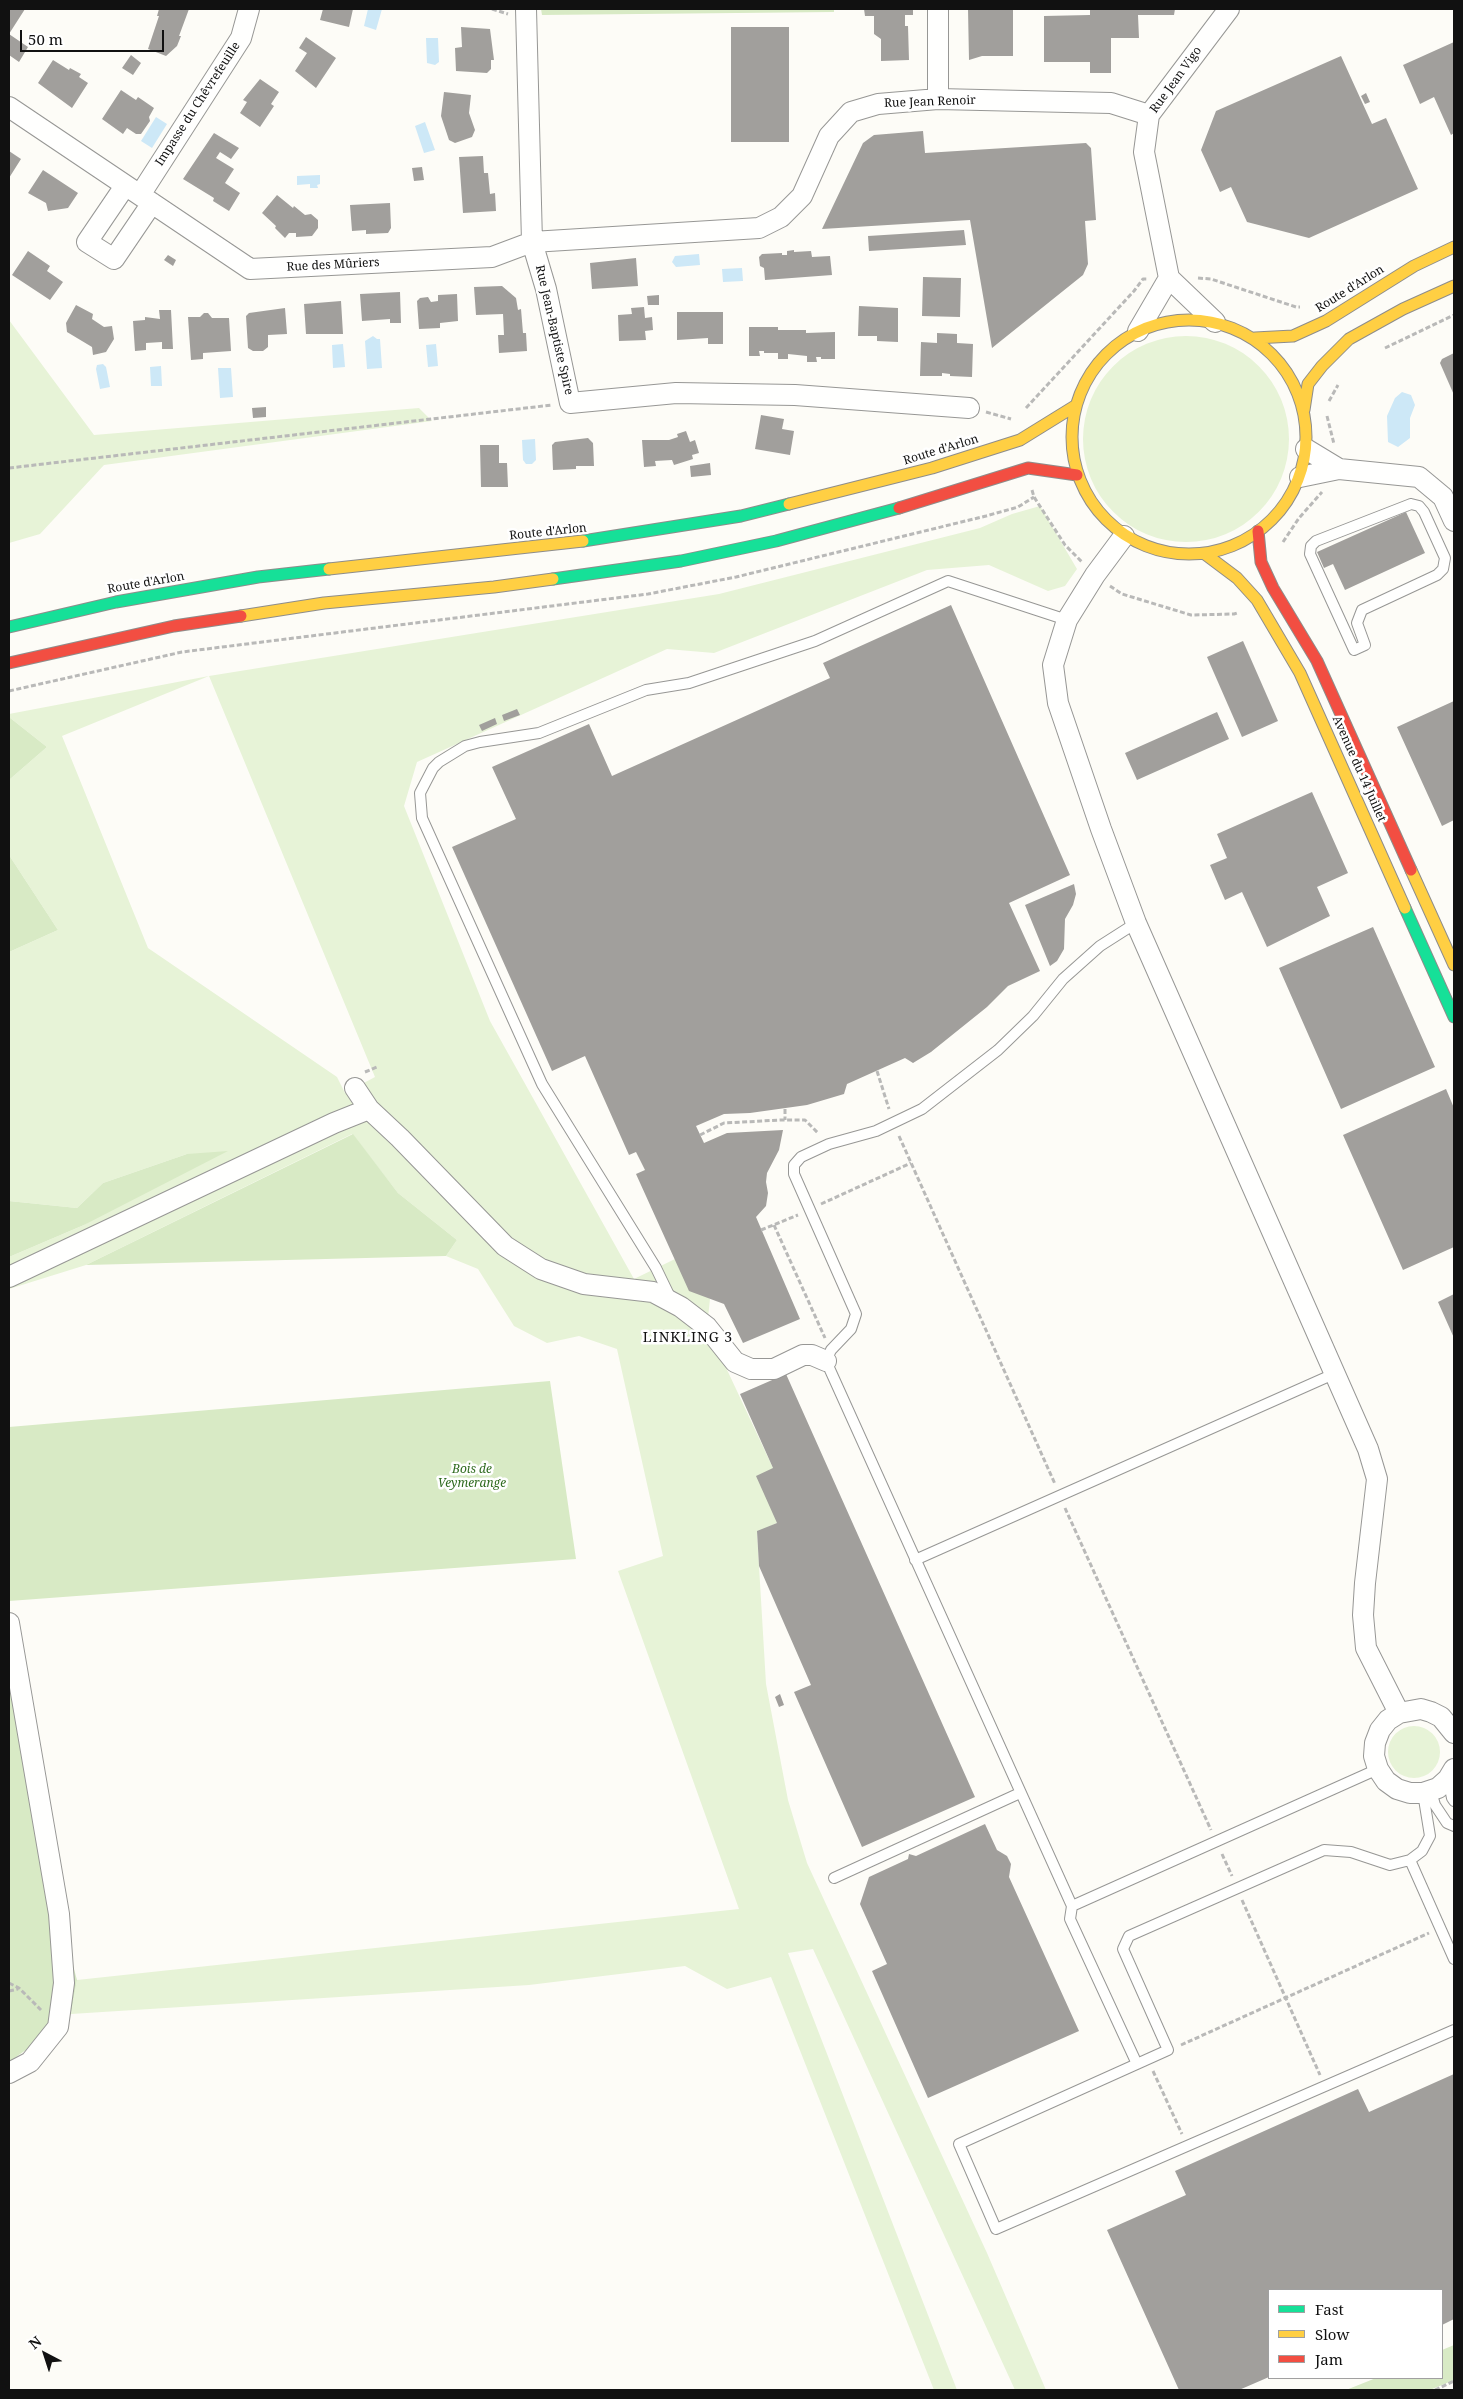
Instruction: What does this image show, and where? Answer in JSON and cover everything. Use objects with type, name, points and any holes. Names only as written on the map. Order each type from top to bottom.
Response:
[{"type":"main road","name":"Route d'Arlon","points":[[1255,338],[1293,336],[1326,321],[1414,266],[1454,247]]},
{"type":"main road","points":[[1304,410],[1286,370],[1255,338],[1215,322],[1171,320],[1138,331],[1121,340],[1101,358],[1085,381],[1075,406],[1071,441],[1077,475],[1096,510],[1124,536],[1157,551],[1205,554],[1232,547],[1258,531],[1288,502],[1300,477],[1306,449],[1304,410],[1308,384],[1349,339],[1403,309],[1454,286]]},
{"type":"main road","name":"Route d'Arlon","points":[[9,627],[116,602],[258,577],[603,539],[741,516],[932,468],[1020,440],[1075,406]]},
{"type":"main road","points":[[9,663],[183,624],[324,604],[494,587],[681,561],[776,541],[870,516],[1028,468],[1077,475]]},
{"type":"main road","name":"Avenue du 14 Juillet","points":[[1258,531],[1261,562],[1269,579],[1318,660],[1454,965]]},
{"type":"main road","name":"Avenue du 14 Juillet","points":[[1205,554],[1237,578],[1257,600],[1300,673],[1454,1017]]},
{"type":"street","name":"Impasse du Chêvrefeuille","points":[[139,195],[241,38],[249,9]]},
{"type":"street","name":"Rue Jean-Baptiste Spire","points":[[526,9],[532,242],[546,289],[570,403],[686,393],[795,395],[969,408]]},
{"type":"street","points":[[938,9],[938,99]]},
{"type":"street","name":"Rue Jean Vigo","points":[[1169,278],[1144,152],[1149,115],[1229,9]]},
{"type":"street","name":"Rue Jean Renoir","points":[[532,242],[759,228],[781,217],[802,196],[829,136],[851,112],[878,104],[938,99],[1111,103],[1149,115]]},
{"type":"street","name":"Rue des Mûriers","points":[[9,107],[250,269],[492,257],[532,242]]},
{"type":"street","points":[[1138,331],[1169,278],[1215,322]]},
{"type":"street","points":[[1306,449],[1339,469]]},
{"type":"street","points":[[1300,477],[1339,469],[1419,477],[1443,497],[1454,520]]},
{"type":"street","points":[[1124,536],[1095,575],[1068,620],[1053,665],[1058,703],[1101,829],[1136,923],[1336,1372],[1368,1449],[1377,1479],[1365,1583],[1363,1615],[1366,1648],[1399,1712]]},
{"type":"street","points":[[355,1088],[368,1110],[400,1138],[506,1246],[541,1269],[584,1284],[653,1292],[672,1302],[707,1327],[734,1362],[751,1369],[774,1369],[803,1355],[829,1356]]},
{"type":"street","points":[[9,1277],[334,1123],[368,1110]]},
{"type":"street","points":[[9,1623],[59,1914],[64,1982],[58,2027],[30,2062],[9,2073]]},
{"type":"street","points":[[1451,1774],[1427,1792],[1410,1793],[1397,1789],[1386,1781],[1378,1769],[1374,1756],[1375,1743],[1380,1730],[1388,1720],[1399,1712],[1421,1709],[1431,1712],[1441,1717],[1454,1733]]},
{"type":"lane","points":[[1411,504],[1419,506],[1424,512],[1445,558],[1443,569],[1438,575],[1362,610],[1357,623],[1365,645],[1354,650],[1310,554],[1311,546],[1316,541],[1411,504]]},
{"type":"lane","points":[[672,1302],[656,1268],[542,1084],[422,818],[420,793],[433,768],[439,762],[465,746],[539,733],[646,690],[689,683],[815,641],[948,581],[1068,620]]},
{"type":"lane","points":[[1136,923],[1100,946],[1063,979],[1033,1016],[998,1050],[922,1109],[894,1123],[829,1144],[801,1157],[794,1165],[794,1174],[856,1314],[851,1329],[829,1356],[914,1560],[1072,1906],[1070,1919],[1137,2064]]},
{"type":"lane","points":[[914,1560],[1336,1372]]},
{"type":"lane","points":[[1072,1906],[1378,1769]]},
{"type":"lane","points":[[1451,1774],[1452,1798],[1454,1801]]},
{"type":"lane","points":[[1427,1792],[1447,1823],[1454,1826]]},
{"type":"lane","points":[[1427,1792],[1430,1836],[1422,1851],[1410,1860],[1390,1865],[1352,1852],[1324,1850],[1129,1936],[1123,1949],[1168,2050],[959,2144],[996,2229],[1454,2030]]},
{"type":"lane","points":[[834,1878],[1020,1793]]},
{"type":"lane","points":[[1410,1860],[1454,1959]]},
{"type":"path","points":[[1020,440],[1017,420],[1032,400],[1143,279],[1211,279],[1296,307],[1304,306]]},
{"type":"path","points":[[1378,351],[1454,315]]},
{"type":"path","points":[[9,468],[570,403]]},
{"type":"path","points":[[969,408],[1017,420]]},
{"type":"path","points":[[1028,468],[1034,497]]},
{"type":"path","points":[[1191,615],[1234,614],[1257,600]]},
{"type":"path","points":[[877,1071],[894,1123],[911,1163],[1325,2086]]},
{"type":"path","points":[[785,1109],[785,1120]]},
{"type":"path","points":[[700,1135],[724,1123],[806,1120],[829,1144]]},
{"type":"path","points":[[761,1230],[911,1163]]},
{"type":"path","points":[[774,1225],[829,1356]]},
{"type":"path","points":[[1168,2050],[1441,1928]]},
{"type":"path","points":[[9,1983],[19,1988],[58,2027]]},
{"type":"path","points":[[9,1992],[19,1988]]},
{"type":"path","points":[[1148,2060],[1187,2146]]},
{"type":"path","points":[[1435,2390],[1454,2381]]},
{"type":"green space","points":[[541,9],[834,9],[834,12],[542,15]]},
{"type":"green space","points":[[9,320],[94,435],[419,408],[432,421],[104,465],[40,534],[9,543]]},
{"type":"green space","points":[[1176,336],[1196,336],[1216,340],[1235,348],[1252,359],[1266,373],[1277,390],[1285,409],[1289,439],[1285,469],[1277,488],[1266,505],[1252,519],[1235,530],[1216,538],[1196,542],[1176,542],[1156,538],[1137,530],[1120,519],[1106,505],[1095,488],[1087,469],[1083,449],[1083,429],[1087,409],[1095,390],[1106,373],[1120,359],[1137,348],[1156,340]]},
{"type":"green space","points":[[1040,506],[1077,569],[1065,586],[1048,591],[989,565],[927,570],[714,653],[667,649],[417,762],[404,806],[490,1021],[634,1279],[675,1259],[710,1299],[707,1327],[773,1468],[777,1523],[757,1532],[766,1684],[788,1800],[807,1863],[987,2253],[1046,2390],[1015,2390],[813,1949],[788,1953],[957,2390],[934,2390],[771,1977],[727,1989],[685,1966],[529,1985],[71,2014],[77,1980],[739,1909],[618,1571],[663,1556],[617,1349],[579,1336],[547,1343],[514,1326],[478,1269],[446,1256],[457,1240],[398,1193],[352,1134],[86,1265],[9,1289],[9,1257],[84,1225],[187,1154],[103,1183],[77,1208],[9,1201],[9,952],[58,930],[9,855],[9,780],[47,747],[9,717],[9,714],[209,676],[719,594],[980,528],[1012,514]],"holes":[[[209,676],[375,1077],[345,1093],[337,1077],[148,948],[62,736]]]},
{"type":"green space","points":[[9,717],[47,747],[9,780]]},
{"type":"green space","points":[[9,855],[58,930],[9,952]]},
{"type":"green space","points":[[353,1134],[398,1193],[457,1240],[446,1256],[86,1265]]},
{"type":"green space","points":[[228,1151],[84,1225],[9,1257],[9,1201],[77,1208],[103,1183],[187,1154]]},
{"type":"green space","name":"Bois de Veymerange","points":[[550,1381],[576,1559],[9,1601],[9,1427]]},
{"type":"green space","points":[[9,1623],[59,1914],[77,1980],[71,2014],[58,2027],[9,2062]]},
{"type":"green space","points":[[1414,1726],[1424,1728],[1432,1734],[1438,1742],[1440,1752],[1438,1762],[1432,1770],[1424,1776],[1414,1778],[1404,1776],[1396,1770],[1390,1762],[1388,1752],[1390,1742],[1396,1734],[1404,1728]]},
{"type":"green space","points":[[1454,2345],[1454,2380],[1430,2390],[1346,2390],[1374,2379],[1443,2379],[1443,2350]]},
{"type":"water","points":[[368,9],[382,9],[376,30],[364,26]]},
{"type":"water","points":[[426,38],[438,38],[439,62],[435,65],[427,63]]},
{"type":"water","points":[[156,117],[167,124],[152,148],[141,141]]},
{"type":"water","points":[[425,122],[435,150],[424,153],[415,126]]},
{"type":"water","points":[[320,175],[318,188],[310,188],[310,184],[297,185],[297,176]]},
{"type":"water","points":[[699,254],[700,265],[676,267],[672,262],[675,256]]},
{"type":"water","points":[[742,268],[743,281],[723,282],[722,269]]},
{"type":"water","points":[[373,336],[380,339],[382,368],[367,369],[365,341]]},
{"type":"water","points":[[343,344],[345,367],[333,368],[332,345]]},
{"type":"water","points":[[436,344],[438,366],[428,367],[426,345]]},
{"type":"water","points":[[103,364],[106,367],[110,387],[100,389],[96,369],[97,365]]},
{"type":"water","points":[[161,366],[162,386],[151,386],[150,367]]},
{"type":"water","points":[[218,368],[231,368],[233,397],[220,398]]},
{"type":"water","points":[[1402,392],[1411,395],[1415,405],[1410,418],[1410,438],[1398,447],[1388,442],[1387,416],[1395,398]]},
{"type":"water","points":[[535,439],[536,460],[532,464],[526,464],[523,460],[522,440]]},
{"type":"building","points":[[9,9],[25,9],[9,34]]},
{"type":"building","points":[[159,9],[189,9],[177,46],[166,56],[148,49],[159,16],[157,16]]},
{"type":"building","points":[[323,9],[353,9],[349,27],[320,20]]},
{"type":"building","points":[[864,9],[913,9],[913,15],[905,15],[905,26],[908,26],[909,60],[881,61],[881,39],[874,34],[874,16],[865,16]]},
{"type":"building","points":[[968,9],[1013,9],[1013,56],[982,56],[969,60]]},
{"type":"building","points":[[1090,9],[1175,9],[1174,15],[1138,15],[1139,38],[1111,38],[1111,73],[1090,73],[1090,62],[1044,62],[1044,16],[1090,15]]},
{"type":"building","points":[[461,27],[490,29],[494,60],[491,60],[491,69],[487,73],[456,71],[455,48],[462,47]]},
{"type":"building","points":[[731,27],[789,27],[789,142],[731,142]]},
{"type":"building","points":[[9,34],[28,47],[19,62],[9,55]]},
{"type":"building","points":[[306,37],[336,58],[316,88],[295,71],[307,53],[299,48]]},
{"type":"building","points":[[1454,42],[1454,133],[1451,135],[1434,97],[1420,104],[1403,65]]},
{"type":"building","points":[[131,55],[141,63],[133,75],[122,68]]},
{"type":"building","points":[[1341,56],[1372,124],[1386,118],[1418,189],[1309,238],[1247,222],[1231,187],[1220,192],[1201,150],[1216,111]]},
{"type":"building","points":[[53,60],[69,70],[70,68],[81,74],[79,77],[88,83],[72,108],[38,83]]},
{"type":"building","points":[[260,79],[279,92],[271,104],[274,106],[260,127],[240,113],[247,102],[243,100]]},
{"type":"building","points":[[121,90],[136,100],[138,97],[154,108],[149,117],[150,121],[141,134],[136,134],[127,128],[123,134],[102,119]]},
{"type":"building","points":[[444,92],[471,95],[469,113],[475,130],[472,137],[455,143],[449,140],[441,116]]},
{"type":"building","points":[[1366,93],[1370,102],[1365,104],[1361,96]]},
{"type":"building","points":[[923,131],[925,153],[1086,143],[1091,148],[1096,220],[1085,221],[1088,264],[1083,275],[992,348],[970,220],[822,229],[863,143],[874,135]]},
{"type":"building","points":[[214,133],[239,148],[231,159],[220,152],[216,158],[234,169],[225,183],[240,193],[229,211],[213,201],[214,198],[183,179]]},
{"type":"building","points":[[9,151],[21,159],[9,178]]},
{"type":"building","points":[[483,156],[484,173],[488,173],[490,194],[495,193],[496,211],[463,213],[459,157]]},
{"type":"building","points":[[422,167],[424,180],[414,181],[412,168]]},
{"type":"building","points":[[43,170],[78,193],[68,208],[48,211],[46,203],[28,193]]},
{"type":"building","points":[[277,195],[293,208],[294,206],[305,215],[311,214],[318,220],[318,228],[312,236],[296,237],[296,233],[289,233],[285,238],[275,228],[276,226],[262,213]]},
{"type":"building","points":[[390,203],[391,228],[388,233],[366,234],[366,230],[352,231],[350,205]]},
{"type":"building","points":[[964,230],[966,245],[869,251],[868,236]]},
{"type":"building","points":[[794,250],[794,252],[811,251],[812,257],[830,256],[832,275],[765,280],[764,268],[760,266],[759,257],[762,254],[782,253],[782,255],[787,255],[787,251]]},
{"type":"building","points":[[28,251],[50,266],[47,271],[63,282],[50,300],[12,275]]},
{"type":"building","points":[[168,255],[176,260],[173,266],[164,260]]},
{"type":"building","points":[[636,258],[638,286],[592,289],[590,263]]},
{"type":"building","points":[[923,277],[961,278],[960,317],[922,316]]},
{"type":"building","points":[[502,286],[516,298],[518,310],[521,309],[523,333],[526,333],[527,351],[499,353],[498,335],[504,335],[503,314],[476,315],[474,287]]},
{"type":"building","points":[[400,292],[401,323],[390,323],[390,319],[362,321],[360,294]]},
{"type":"building","points":[[457,294],[458,321],[440,323],[440,328],[419,329],[417,301],[420,298],[428,297],[431,302],[438,301],[438,295]]},
{"type":"building","points":[[659,295],[659,305],[648,305],[647,296]]},
{"type":"building","points":[[341,301],[343,334],[306,334],[304,304]]},
{"type":"building","points":[[76,305],[93,314],[92,319],[104,327],[112,326],[114,339],[106,352],[93,355],[92,347],[67,332],[66,323]]},
{"type":"building","points":[[859,306],[898,308],[898,342],[877,341],[877,336],[858,336]]},
{"type":"building","points":[[644,307],[645,318],[652,317],[653,330],[645,331],[646,340],[619,341],[618,315],[632,314],[631,308]]},
{"type":"building","points":[[285,308],[287,334],[268,335],[268,347],[263,351],[253,351],[248,348],[246,316],[249,313]]},
{"type":"building","points":[[159,310],[171,310],[173,349],[162,349],[162,342],[146,343],[146,350],[135,351],[133,321],[145,320],[145,317],[160,319]]},
{"type":"building","points":[[677,312],[723,312],[723,344],[708,344],[708,338],[677,340]]},
{"type":"building","points":[[204,313],[208,313],[212,318],[229,318],[231,351],[203,353],[203,359],[191,360],[188,317],[200,317]]},
{"type":"building","points":[[749,327],[778,327],[778,330],[806,330],[806,333],[835,332],[835,359],[816,357],[817,362],[807,362],[807,356],[788,354],[788,359],[778,359],[778,353],[764,353],[764,351],[759,351],[760,356],[749,356]]},
{"type":"building","points":[[937,333],[957,334],[957,343],[973,344],[972,377],[950,376],[950,374],[942,373],[942,376],[920,376],[921,342],[937,343]]},
{"type":"building","points":[[1454,353],[1454,395],[1440,363],[1442,359]]},
{"type":"building","points":[[266,407],[266,417],[253,418],[252,408]]},
{"type":"building","points":[[761,415],[784,419],[782,429],[794,431],[790,455],[755,449]]},
{"type":"building","points":[[686,431],[690,442],[695,440],[699,453],[692,455],[693,459],[674,465],[672,460],[655,461],[656,466],[644,467],[642,440],[669,440],[678,437],[677,434]]},
{"type":"building","points":[[588,438],[593,443],[594,466],[576,466],[576,469],[553,470],[552,445],[555,442]]},
{"type":"building","points":[[480,445],[499,445],[499,463],[507,463],[508,487],[481,487]]},
{"type":"building","points":[[710,463],[711,475],[691,477],[690,466]]},
{"type":"building","points":[[1406,512],[1425,553],[1345,590],[1333,564],[1324,568],[1317,552]]},
{"type":"building","points":[[951,605],[1070,875],[1009,903],[1040,971],[1008,986],[987,1007],[931,1052],[913,1063],[905,1058],[847,1084],[844,1094],[807,1105],[750,1113],[724,1114],[696,1126],[704,1143],[727,1133],[783,1130],[779,1150],[767,1173],[768,1193],[766,1206],[756,1217],[800,1319],[743,1343],[724,1304],[689,1291],[636,1174],[645,1170],[636,1152],[629,1155],[585,1056],[552,1071],[452,847],[516,819],[492,767],[589,724],[612,776],[830,678],[823,663]]},
{"type":"building","points":[[1243,641],[1278,721],[1242,737],[1207,657]]},
{"type":"building","points":[[1454,701],[1454,820],[1442,826],[1397,727]]},
{"type":"building","points":[[517,709],[520,715],[504,721],[502,715]]},
{"type":"building","points":[[1217,712],[1229,739],[1137,780],[1125,753]]},
{"type":"building","points":[[495,718],[497,724],[482,731],[479,725]]},
{"type":"building","points":[[1312,792],[1348,873],[1317,887],[1330,916],[1267,947],[1242,892],[1225,900],[1210,865],[1227,858],[1217,834]]},
{"type":"building","points":[[1074,884],[1076,894],[1073,905],[1065,919],[1064,949],[1057,961],[1050,966],[1025,905]]},
{"type":"building","points":[[1373,927],[1435,1067],[1341,1109],[1279,968]]},
{"type":"building","points":[[1446,1089],[1454,1108],[1454,1247],[1403,1270],[1343,1135]]},
{"type":"building","points":[[1454,1294],[1454,1338],[1438,1302]]},
{"type":"building","points":[[786,1374],[975,1797],[862,1847],[794,1692],[811,1685],[759,1566],[757,1531],[777,1523],[756,1476],[773,1468],[740,1394]]},
{"type":"building","points":[[780,1694],[784,1705],[779,1707],[775,1697]]},
{"type":"building","points":[[985,1824],[997,1850],[1007,1856],[1011,1864],[1009,1877],[1079,2031],[928,2098],[872,1971],[887,1964],[860,1904],[869,1877],[908,1859],[909,1854],[916,1856]]},
{"type":"building","points":[[1454,2074],[1454,2319],[1443,2324],[1443,2289],[1268,2289],[1268,2377],[1239,2390],[1179,2390],[1107,2230],[1186,2195],[1175,2171],[1358,2089],[1369,2112]]},
{"type":"traffic: fast","points":[[583,541],[741,516],[789,504]]},
{"type":"traffic: fast","points":[[553,579],[681,561],[776,541],[899,508]]},
{"type":"traffic: fast","points":[[9,627],[116,602],[258,577],[329,569]]},
{"type":"traffic: fast","points":[[1405,908],[1454,1017]]},
{"type":"traffic: slow","points":[[1255,338],[1293,336],[1326,321],[1414,266],[1454,247]]},
{"type":"traffic: slow","points":[[1304,410],[1308,384],[1322,366],[1349,339],[1403,309],[1454,286]]},
{"type":"traffic: slow","points":[[1178,320],[1200,320],[1234,329],[1254,340],[1272,354],[1286,372],[1297,392],[1304,414],[1306,437],[1304,460],[1297,482],[1286,502],[1272,520],[1244,540],[1223,549],[1200,554],[1178,554],[1155,549],[1134,540],[1115,528],[1098,511],[1086,492],[1077,471],[1072,448],[1072,426],[1077,403],[1086,382],[1098,363],[1115,346],[1134,334],[1155,325],[1178,320]]},
{"type":"traffic: slow","points":[[789,504],[932,468],[1020,440],[1075,406]]},
{"type":"traffic: slow","points":[[329,569],[583,541]]},
{"type":"traffic: slow","points":[[1205,554],[1237,578],[1257,600],[1300,673],[1405,908]]},
{"type":"traffic: slow","points":[[241,616],[324,603],[494,587],[553,579]]},
{"type":"traffic: slow","points":[[1411,870],[1454,965]]},
{"type":"traffic: jam","points":[[899,508],[1028,468],[1077,475]]},
{"type":"traffic: jam","points":[[1258,531],[1261,562],[1273,588],[1317,661],[1411,870]]},
{"type":"traffic: jam","points":[[9,663],[174,626],[241,616]]},
{"type":"district","name":"LINKLING 3","points":[[688,1338]]}]
